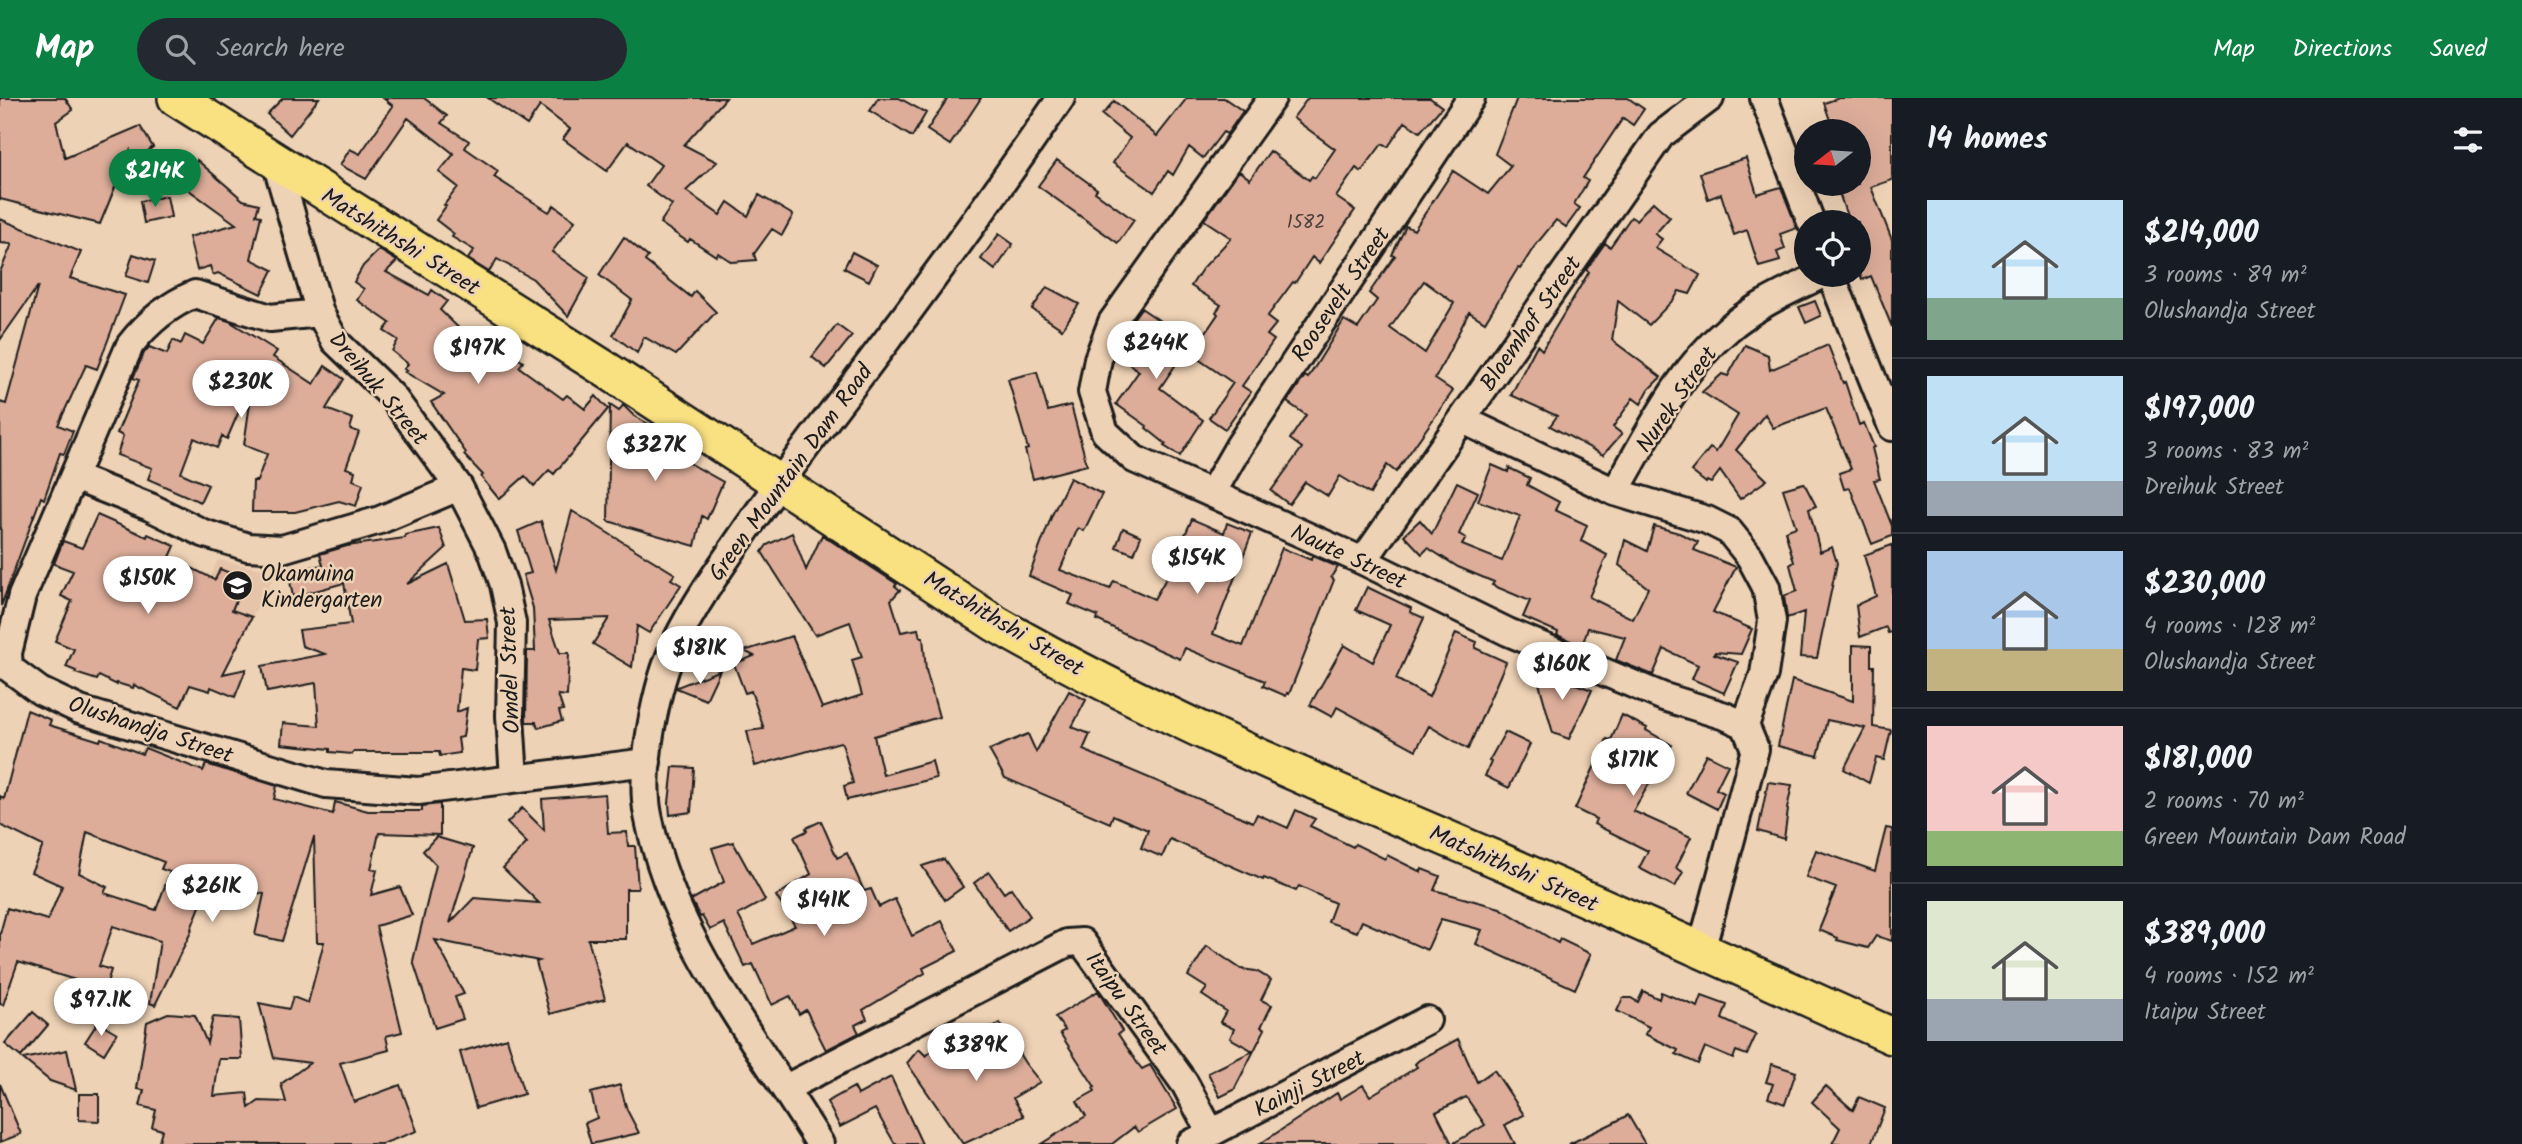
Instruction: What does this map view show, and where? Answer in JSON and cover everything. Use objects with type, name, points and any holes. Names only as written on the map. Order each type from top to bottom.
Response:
[{"type":"main road","name":"Matshithshi Street","points":[[176,98],[779,481],[996,624],[1046,653],[1242,750],[1892,1035]]},
{"type":"street","name":"Green Mountain Dam Road","points":[[820,1144],[694,944],[666,879],[648,813],[647,762],[663,681],[675,644],[702,593],[779,481],[947,261],[1061,98]]},
{"type":"street","name":"Naute Street","points":[[1272,98],[1112,322],[1098,359],[1092,392],[1105,432],[1133,459],[1363,561],[1508,632],[1664,696],[1745,725]]},
{"type":"street","name":"Roosevelt Street","points":[[1212,493],[1239,446],[1471,98]]},
{"type":"street","name":"Bloemhof Street","points":[[1363,561],[1661,135],[1710,98]]},
{"type":"street","points":[[1764,98],[1806,210]]},
{"type":"street","name":"Dreihuk Street","points":[[276,162],[320,313],[335,341],[392,396],[459,487]]},
{"type":"street","name":"Nurek Street","points":[[1615,492],[1665,406],[1698,358],[1729,327],[1797,287]]},
{"type":"street","points":[[1836,287],[1892,427]]},
{"type":"street","name":"Olushandja Street","points":[[320,313],[270,318],[195,294],[164,310],[144,327],[130,345],[22,596],[8,653],[9,668],[40,691],[80,710],[326,784],[418,791],[647,762]]},
{"type":"street","points":[[1462,420],[1615,492],[1707,520],[1729,531],[1750,557],[1766,587],[1772,621],[1764,674],[1745,725],[1755,749],[1701,951]]},
{"type":"street","points":[[74,477],[150,507],[204,533],[248,547],[282,550],[380,520],[459,487]]},
{"type":"street","name":"Omdel Street","points":[[459,487],[492,551],[504,586],[512,623],[510,716],[514,779]]},
{"type":"street","name":"Itaipu Street","points":[[786,1088],[1067,943],[1082,942],[1185,1084],[1201,1138]]},
{"type":"street","name":"Kainji Street","points":[[1201,1138],[1427,1020]]},
{"type":"shaded area","name":"Okamuina Kindergarten","points":[[218,560],[277,572],[249,622],[200,600]]},
{"type":"building","points":[[0,98],[65,98],[73,110],[56,122],[65,158],[140,126],[153,147],[132,163],[130,151],[100,224],[0,199]]},
{"type":"building","points":[[283,98],[319,98],[290,135],[267,114]]},
{"type":"building","points":[[383,98],[424,98],[447,116],[441,123],[469,141],[465,148],[498,171],[494,177],[549,212],[554,205],[575,221],[552,252],[589,278],[568,316],[533,279],[497,259],[489,272],[468,259],[474,250],[452,237],[454,234],[436,220],[458,187],[439,172],[454,154],[408,118],[366,179],[340,165],[350,149],[360,154],[393,106]]},
{"type":"building","points":[[488,98],[726,98],[684,145],[717,162],[686,191],[720,215],[728,202],[748,216],[759,195],[793,215],[782,235],[772,229],[754,254],[756,260],[732,262],[718,253],[716,256],[690,239],[688,242],[660,223],[672,205],[646,186],[661,165],[628,142],[607,171],[563,139],[570,129],[540,106],[527,125]]},
{"type":"building","points":[[878,98],[899,98],[926,113],[912,137],[870,111]]},
{"type":"building","points":[[948,98],[981,98],[950,145],[927,130]]},
{"type":"building","points":[[1187,98],[1224,98],[1243,111],[1227,134],[1223,132],[1203,158],[1189,147],[1173,175],[1168,171],[1154,192],[1113,163],[1130,138],[1102,115],[1114,101],[1157,136]]},
{"type":"building","points":[[1308,98],[1430,98],[1442,107],[1420,132],[1405,122],[1388,147],[1382,144],[1361,172],[1356,168],[1336,197],[1355,210],[1319,263],[1312,257],[1267,317],[1276,324],[1267,335],[1274,340],[1242,386],[1251,392],[1225,429],[1209,418],[1233,383],[1191,354],[1218,314],[1216,312],[1221,305],[1191,286],[1202,269],[1231,238],[1204,220],[1239,171],[1250,179],[1270,151],[1309,180],[1312,176],[1315,178],[1335,149],[1293,118]]},
{"type":"building","points":[[1517,98],[1628,98],[1644,109],[1633,125],[1623,118],[1583,178],[1588,181],[1574,204],[1580,208],[1566,227],[1556,220],[1520,269],[1518,268],[1485,322],[1469,312],[1435,379],[1453,391],[1396,472],[1387,465],[1370,494],[1340,476],[1328,496],[1305,482],[1289,504],[1271,491],[1302,448],[1290,439],[1306,415],[1287,402],[1305,376],[1308,378],[1344,320],[1358,328],[1377,300],[1369,293],[1395,256],[1392,255],[1406,226],[1414,230],[1453,171],[1488,194],[1511,166],[1495,154]],"holes":[[[1424,281],[1454,303],[1425,353],[1390,328]]]},
{"type":"building","points":[[1839,98],[1892,98],[1892,180],[1871,187],[1871,119],[1830,119],[1824,103]]},
{"type":"building","points":[[1746,158],[1757,194],[1781,187],[1794,220],[1794,229],[1780,234],[1785,249],[1777,252],[1780,261],[1759,267],[1747,230],[1734,235],[1721,194],[1708,199],[1700,173]]},
{"type":"building","points":[[197,160],[243,200],[259,204],[256,215],[261,216],[251,259],[273,270],[261,294],[218,273],[213,275],[210,266],[197,270],[189,237],[236,224],[189,190]]},
{"type":"building","points":[[1057,160],[1134,220],[1118,243],[1038,186]]},
{"type":"building","points":[[1871,187],[1892,240],[1892,327],[1871,276],[1871,210],[1845,210],[1840,196],[1871,196]]},
{"type":"building","points":[[167,196],[171,217],[144,223],[140,201]]},
{"type":"building","points":[[1653,202],[1670,217],[1655,234],[1662,239],[1655,248],[1700,275],[1690,294],[1679,291],[1649,325],[1618,301],[1612,340],[1661,377],[1649,389],[1641,404],[1633,398],[1613,427],[1622,434],[1603,455],[1550,426],[1557,416],[1511,395],[1537,345],[1542,350],[1589,272],[1586,270],[1605,243],[1610,247],[1631,217],[1636,220]]},
{"type":"building","points":[[0,219],[81,252],[70,278],[125,295],[97,369],[86,365],[58,425],[73,431],[64,454],[60,453],[44,499],[41,497],[1,606],[0,402],[6,404],[38,286],[0,340],[0,272],[12,244],[0,243]]},
{"type":"building","points":[[999,234],[1013,244],[995,270],[981,259]]},
{"type":"building","points":[[624,237],[648,257],[645,261],[691,297],[695,291],[716,312],[676,355],[644,337],[637,353],[613,335],[632,300],[599,275]]},
{"type":"building","points":[[379,250],[397,261],[386,272],[429,295],[432,290],[447,301],[440,310],[471,340],[480,329],[523,362],[519,367],[563,399],[567,395],[585,409],[596,396],[608,409],[554,474],[549,470],[534,486],[525,476],[499,499],[481,477],[483,475],[464,455],[466,453],[431,402],[444,395],[405,372],[408,364],[392,351],[398,340],[384,331],[390,323],[357,300],[364,289],[354,282],[363,266]]},
{"type":"building","points":[[852,252],[877,265],[869,281],[844,268]]},
{"type":"building","points":[[133,254],[155,261],[148,283],[126,276]]},
{"type":"building","points":[[1047,287],[1079,304],[1062,329],[1032,309]]},
{"type":"building","points":[[1815,301],[1821,316],[1806,323],[1799,307]]},
{"type":"building","points":[[1141,308],[1191,342],[1160,388],[1203,420],[1180,456],[1164,446],[1166,444],[1146,428],[1147,426],[1116,404],[1139,371],[1116,355],[1126,329]]},
{"type":"building","points":[[219,318],[229,321],[277,351],[273,357],[314,384],[325,366],[344,379],[326,409],[353,419],[350,429],[359,432],[346,468],[355,471],[353,480],[363,484],[356,506],[339,501],[295,512],[252,512],[253,481],[257,481],[267,454],[244,445],[252,389],[249,388],[227,439],[222,436],[217,448],[194,438],[181,473],[208,485],[200,502],[148,479],[152,468],[117,455],[123,436],[117,433],[139,380],[133,378],[144,353],[149,347],[167,354],[173,340],[181,344],[185,335],[203,344]]},
{"type":"building","points":[[837,325],[852,336],[826,368],[812,357]]},
{"type":"building","points":[[1745,345],[1768,355],[1770,370],[1828,345],[1843,383],[1845,382],[1859,425],[1864,423],[1874,447],[1872,448],[1880,479],[1874,480],[1892,526],[1892,536],[1872,544],[1850,488],[1844,489],[1839,473],[1851,469],[1826,408],[1773,428],[1765,414],[1736,450],[1767,480],[1740,499],[1720,471],[1711,483],[1706,483],[1691,471],[1710,448],[1716,452],[1738,415],[1702,392],[1722,374],[1728,376]]},
{"type":"building","points":[[1037,372],[1048,411],[1071,405],[1087,465],[1033,479],[1025,450],[1028,449],[1008,379]]},
{"type":"building","points":[[610,405],[619,411],[623,405],[634,416],[652,426],[648,429],[662,438],[659,442],[723,482],[707,519],[702,516],[695,546],[608,521]]},
{"type":"building","points":[[1492,465],[1508,472],[1509,468],[1530,478],[1527,485],[1559,502],[1555,510],[1587,525],[1581,541],[1607,555],[1589,597],[1633,619],[1648,588],[1619,565],[1625,540],[1647,551],[1654,526],[1698,542],[1694,550],[1736,567],[1713,612],[1752,629],[1741,654],[1714,654],[1738,662],[1724,693],[1692,679],[1698,665],[1664,649],[1653,675],[1616,660],[1625,637],[1588,628],[1582,646],[1557,635],[1558,632],[1523,617],[1530,601],[1492,585],[1494,582],[1458,567],[1428,548],[1422,554],[1404,535],[1420,520],[1432,534],[1457,482],[1478,492],[1459,534],[1466,538],[1462,545],[1502,561],[1520,516],[1478,501]]},
{"type":"building","points":[[1070,478],[1102,494],[1084,531],[1078,528],[1060,570],[1110,589],[1114,581],[1154,599],[1192,519],[1224,533],[1227,523],[1252,533],[1213,634],[1243,646],[1282,548],[1338,567],[1331,577],[1334,580],[1289,694],[1286,696],[1263,686],[1265,681],[1185,648],[1180,659],[1146,644],[1097,620],[1098,616],[1069,604],[1073,595],[1029,576],[1052,515]]},
{"type":"building","points":[[1804,483],[1816,506],[1809,509],[1820,552],[1832,547],[1837,563],[1817,658],[1800,657],[1804,612],[1787,618],[1784,596],[1797,591],[1790,565],[1794,562],[1785,531],[1796,527],[1783,489]]},
{"type":"building","points":[[572,511],[675,574],[671,579],[681,585],[649,633],[637,626],[632,667],[593,644],[609,618],[549,620],[560,653],[569,653],[567,696],[558,695],[563,710],[559,711],[562,721],[538,728],[536,722],[526,722],[527,651],[535,651],[533,608],[523,575],[531,573],[518,531],[541,521],[556,570]]},
{"type":"building","points":[[97,515],[175,546],[170,557],[215,580],[220,569],[245,579],[232,610],[252,617],[223,674],[246,669],[235,697],[211,687],[210,691],[190,685],[180,707],[134,685],[133,688],[117,685],[99,676],[97,680],[66,667],[74,649],[55,641],[72,601],[61,596],[73,571],[54,564],[63,541],[82,548]]},
{"type":"building","points":[[439,528],[446,548],[407,584],[448,564],[465,620],[487,619],[489,638],[478,639],[475,670],[461,668],[457,712],[467,708],[463,737],[458,738],[460,753],[440,756],[439,752],[352,754],[281,744],[283,723],[319,726],[316,683],[267,692],[262,666],[325,654],[302,646],[299,630],[351,624],[344,583],[293,597],[288,571],[323,565],[320,554],[347,546],[405,538],[405,535]]},
{"type":"building","points":[[1123,528],[1141,536],[1134,554],[1116,547]]},
{"type":"building","points":[[792,533],[806,570],[822,535],[897,584],[895,586],[900,590],[891,600],[901,632],[918,629],[920,637],[923,637],[926,670],[939,717],[874,736],[883,775],[932,761],[936,778],[847,800],[844,786],[853,783],[840,742],[755,766],[747,731],[764,729],[751,691],[745,693],[734,664],[754,656],[744,651],[792,636],[822,708],[862,695],[852,660],[862,657],[850,622],[815,635],[762,552],[767,545]]},
{"type":"building","points":[[1892,545],[1892,632],[1888,633],[1886,627],[1860,637],[1856,605],[1876,596],[1864,555]]},
{"type":"building","points":[[1367,587],[1411,608],[1410,612],[1424,618],[1396,679],[1429,697],[1456,633],[1477,642],[1475,648],[1506,662],[1468,749],[1429,726],[1416,750],[1337,707],[1332,717],[1310,705],[1344,645],[1373,662],[1390,625],[1356,610]]},
{"type":"building","points":[[1853,645],[1871,646],[1871,666],[1874,666],[1873,727],[1891,730],[1884,760],[1876,758],[1869,783],[1844,769],[1865,728],[1827,720],[1818,756],[1778,746],[1792,680],[1853,701]]},
{"type":"building","points":[[1535,669],[1592,690],[1569,739],[1553,733]]},
{"type":"building","points":[[720,670],[706,700],[676,688],[677,687]]},
{"type":"building","points":[[1069,691],[1086,700],[1072,727],[1090,734],[1083,750],[1253,822],[1257,814],[1288,828],[1296,810],[1315,819],[1310,826],[1353,847],[1355,844],[1385,859],[1387,855],[1421,872],[1422,869],[1440,876],[1434,890],[1500,908],[1558,943],[1560,939],[1591,954],[1575,989],[1476,944],[1482,930],[1441,919],[1427,950],[1362,921],[1357,932],[1328,922],[1335,903],[1299,886],[1296,891],[1264,878],[1263,880],[1170,839],[1162,857],[1141,848],[1148,830],[1113,815],[1110,823],[1005,778],[989,750],[1028,734],[1036,752]]},
{"type":"building","points":[[27,710],[51,720],[49,725],[100,741],[101,738],[142,754],[145,748],[203,771],[206,764],[277,786],[274,799],[333,814],[335,802],[368,811],[422,811],[422,806],[440,804],[440,835],[379,833],[371,869],[377,870],[371,895],[400,887],[412,915],[376,926],[402,1032],[386,1036],[389,1050],[340,1063],[354,1102],[400,1085],[417,1131],[382,1144],[158,1144],[162,1130],[152,1127],[156,1110],[140,1106],[144,1090],[137,1089],[147,1022],[168,1013],[195,1015],[207,1043],[213,1017],[239,1019],[242,1059],[219,1059],[214,1096],[247,1093],[249,1108],[259,1101],[286,1102],[281,1084],[310,1063],[274,1058],[259,1003],[289,1009],[293,997],[308,1003],[324,942],[317,942],[314,837],[282,941],[255,935],[264,894],[219,885],[215,897],[205,894],[192,930],[155,1005],[150,1003],[160,941],[113,926],[99,966],[111,970],[102,999],[72,990],[75,980],[18,962],[3,1005],[0,1004],[0,934],[7,908],[48,920],[62,886],[31,872],[43,846],[0,825],[0,796],[4,799]],"holes":[[[87,832],[164,862],[161,869],[170,872],[156,910],[104,893],[107,887],[79,873]]]},
{"type":"building","points":[[1622,715],[1672,745],[1633,811],[1691,837],[1676,868],[1683,872],[1675,887],[1639,868],[1648,851],[1594,824],[1596,819],[1575,809],[1607,739],[1611,740]]},
{"type":"building","points":[[1505,732],[1530,744],[1509,788],[1485,776],[1491,762],[1489,761]]},
{"type":"building","points":[[1706,754],[1728,765],[1716,789],[1724,793],[1717,809],[1686,793]]},
{"type":"building","points":[[673,767],[694,768],[691,812],[670,815]]},
{"type":"building","points":[[1768,782],[1792,785],[1784,839],[1758,831]]},
{"type":"building","points":[[605,794],[608,833],[627,832],[628,846],[635,846],[638,889],[626,889],[626,939],[588,939],[605,999],[550,1014],[536,962],[539,961],[435,940],[464,994],[455,997],[463,1019],[435,1028],[413,961],[436,865],[423,851],[436,837],[473,848],[450,923],[474,898],[539,903],[503,868],[527,843],[507,823],[522,808],[544,830],[542,799]]},
{"type":"building","points":[[821,821],[837,858],[847,853],[864,891],[871,889],[879,907],[895,899],[912,936],[942,921],[957,951],[923,968],[925,973],[863,1010],[867,1019],[855,1025],[859,1033],[826,1050],[806,1010],[799,1014],[790,996],[772,1005],[753,964],[745,967],[724,923],[710,930],[691,900],[724,882],[712,848],[733,842],[765,900],[738,915],[753,944],[795,926],[776,896],[811,874],[794,837]]},
{"type":"building","points":[[1886,828],[1892,829],[1892,941],[1876,936],[1868,948],[1837,940],[1838,938],[1819,930],[1836,888],[1806,877],[1816,850],[1875,871]]},
{"type":"building","points":[[944,859],[963,887],[945,900],[922,866]]},
{"type":"building","points":[[989,872],[1004,893],[1011,888],[1030,916],[1008,931],[974,883]]},
{"type":"building","points":[[1207,946],[1241,969],[1256,971],[1271,980],[1261,1000],[1272,1005],[1261,1027],[1265,1029],[1234,1090],[1220,1097],[1208,1073],[1253,1051],[1230,1038],[1234,1029],[1220,1022],[1226,1011],[1202,995],[1207,988],[1188,976]]},
{"type":"building","points":[[1098,991],[1122,1031],[1118,1034],[1138,1064],[1142,1069],[1150,1065],[1177,1109],[1138,1132],[1134,1127],[1112,1144],[1041,1144],[1086,1116],[1077,1101],[1095,1091],[1095,1087],[1060,1033],[1065,1030],[1055,1017]]},
{"type":"building","points":[[1643,991],[1659,999],[1661,992],[1698,1007],[1702,996],[1727,1005],[1722,1019],[1756,1035],[1747,1055],[1736,1051],[1733,1059],[1705,1047],[1698,1064],[1676,1054],[1678,1050],[1645,1034],[1649,1027],[1617,1011],[1623,998],[1638,1002]]},
{"type":"building","points":[[33,1012],[48,1025],[21,1057],[5,1044]]},
{"type":"building","points":[[98,1022],[117,1033],[104,1054],[85,1042]]},
{"type":"building","points":[[1000,1023],[1040,1082],[1013,1098],[1024,1116],[963,1144],[907,1063],[919,1049],[926,1056],[938,1045],[945,1056]]},
{"type":"building","points":[[507,1038],[524,1094],[476,1108],[460,1052]]},
{"type":"building","points":[[1458,1039],[1477,1082],[1494,1070],[1524,1115],[1505,1125],[1515,1144],[1260,1144],[1337,1093],[1340,1099],[1363,1085],[1370,1096],[1417,1067],[1415,1064],[1419,1060]],"holes":[[[1466,1097],[1485,1125],[1452,1144],[1436,1112]]]},
{"type":"building","points":[[67,1050],[76,1090],[50,1081],[23,1059]]},
{"type":"building","points":[[1772,1064],[1796,1072],[1785,1104],[1768,1098],[1773,1084],[1766,1082]]},
{"type":"building","points":[[891,1077],[922,1144],[895,1144],[875,1109],[840,1127],[827,1102],[854,1087],[858,1095]]},
{"type":"building","points":[[0,1084],[21,1134],[0,1142]]},
{"type":"building","points":[[620,1085],[627,1110],[639,1133],[591,1144],[585,1123],[597,1118],[591,1093]]},
{"type":"building","points":[[1826,1086],[1853,1110],[1859,1097],[1885,1108],[1871,1144],[1832,1144],[1840,1128],[1812,1102]]},
{"type":"building","points":[[79,1094],[99,1094],[99,1121],[79,1120]]},
{"type":"building","points":[[1628,1115],[1645,1144],[1569,1144],[1613,1123]]},
{"type":"place","name":"Okamuina Kindergarten","points":[[238,586]]}]
